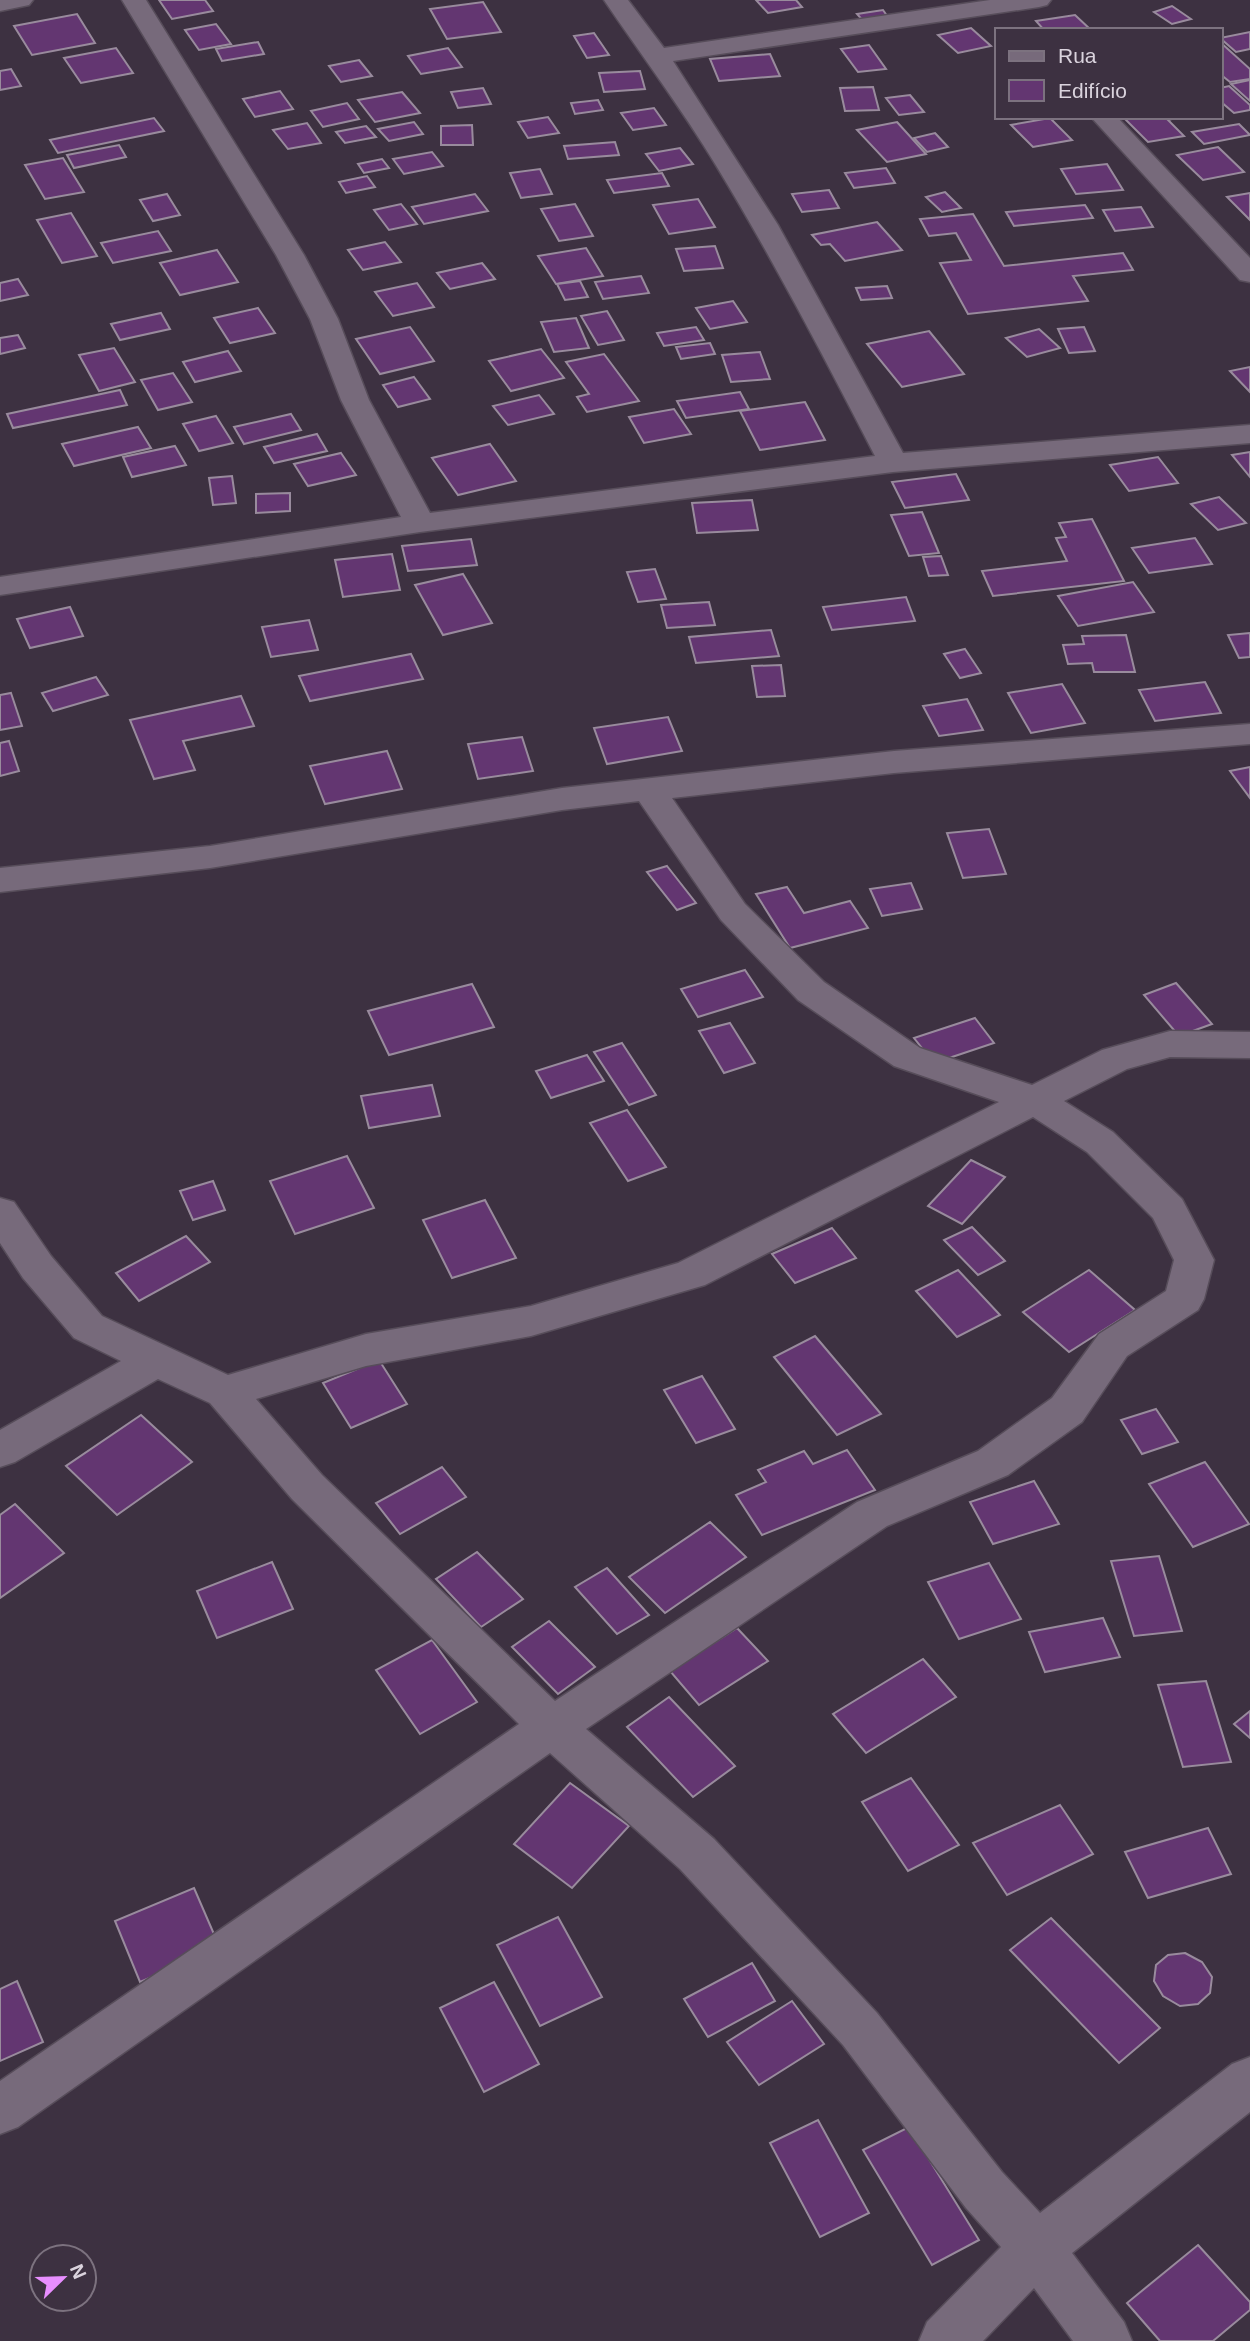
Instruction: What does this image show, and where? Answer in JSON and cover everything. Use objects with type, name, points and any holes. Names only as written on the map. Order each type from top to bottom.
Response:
[{"type":"street","points":[[0,4],[21,0]]},
{"type":"street","points":[[134,0],[290,255],[324,319],[355,400],[420,523]]},
{"type":"street","points":[[616,0],[659,56],[738,177],[809,302],[893,463]]},
{"type":"street","points":[[659,56],[996,3],[1039,0]]},
{"type":"street","points":[[996,3],[1019,28]]},
{"type":"street","points":[[1105,119],[1250,274]]},
{"type":"street","points":[[0,586],[420,523],[893,463],[1250,434]]},
{"type":"street","points":[[0,880],[210,857],[562,799],[894,762],[1250,734]]},
{"type":"street","points":[[0,2110],[552,1727],[872,1514],[993,1463],[1067,1410],[1113,1345],[1184,1299],[1194,1260],[1168,1209],[1100,1142],[1033,1099],[907,1057],[811,991],[733,912],[649,790]]},
{"type":"street","points":[[225,1392],[366,1350],[531,1321],[691,1274],[1115,1059],[1170,1044],[1250,1045]]},
{"type":"street","points":[[0,1212],[37,1267],[88,1327],[225,1392],[307,1487],[552,1727],[696,1854],[851,2019],[984,2190],[1038,2248],[1105,2341]]},
{"type":"street","points":[[0,1450],[155,1361]]},
{"type":"street","points":[[946,2341],[1038,2248],[1250,2081]]},
{"type":"building","points":[[159,0],[205,0],[213,11],[172,19]]},
{"type":"building","points":[[756,0],[796,0],[802,7],[768,13]]},
{"type":"building","points":[[483,2],[501,32],[447,39],[430,9]]},
{"type":"building","points":[[1172,6],[1191,19],[1172,24],[1154,12]]},
{"type":"building","points":[[883,10],[890,20],[865,23],[857,14]]},
{"type":"building","points":[[77,14],[95,43],[32,55],[14,26]]},
{"type":"building","points":[[1075,15],[1089,28],[1042,28],[1036,21]]},
{"type":"building","points":[[216,24],[231,44],[199,50],[185,30]]},
{"type":"building","points":[[971,28],[991,46],[958,53],[938,35]]},
{"type":"building","points":[[1250,32],[1250,49],[1236,52],[1222,38]]},
{"type":"building","points":[[594,33],[609,55],[587,58],[574,36]]},
{"type":"building","points":[[258,42],[264,54],[222,61],[216,49]]},
{"type":"building","points":[[1222,44],[1250,69],[1250,79],[1230,82],[1222,76]]},
{"type":"building","points":[[869,45],[886,69],[858,72],[841,49]]},
{"type":"building","points":[[116,48],[133,73],[81,83],[64,58]]},
{"type":"building","points":[[448,48],[462,67],[421,74],[408,56]]},
{"type":"building","points":[[770,54],[780,76],[719,81],[710,59]]},
{"type":"building","points":[[359,60],[372,76],[341,82],[329,66]]},
{"type":"building","points":[[11,69],[21,86],[0,90],[0,71]]},
{"type":"building","points":[[640,71],[645,89],[604,92],[599,73]]},
{"type":"building","points":[[1250,80],[1250,101],[1231,84]]},
{"type":"building","points":[[1229,86],[1250,105],[1250,110],[1234,113],[1222,103],[1222,88]]},
{"type":"building","points":[[873,87],[879,110],[845,111],[840,88]]},
{"type":"building","points":[[483,88],[491,104],[458,108],[451,92]]},
{"type":"building","points":[[280,91],[293,109],[255,117],[243,99]]},
{"type":"building","points":[[402,92],[420,113],[375,122],[358,100]]},
{"type":"building","points":[[910,95],[924,112],[899,115],[886,98]]},
{"type":"building","points":[[598,100],[603,110],[575,114],[571,103]]},
{"type":"building","points":[[347,103],[359,119],[323,127],[311,111]]},
{"type":"building","points":[[654,108],[666,125],[633,130],[621,113]]},
{"type":"building","points":[[548,117],[559,133],[528,138],[518,122]]},
{"type":"building","points":[[154,118],[164,131],[58,153],[50,140]]},
{"type":"building","points":[[1051,119],[1072,140],[1033,147],[1011,125]]},
{"type":"building","points":[[1125,119],[1172,119],[1168,120],[1184,136],[1148,142]]},
{"type":"building","points":[[414,122],[423,134],[389,141],[378,129]]},
{"type":"building","points":[[897,122],[926,154],[887,162],[857,130]]},
{"type":"building","points":[[307,123],[321,143],[288,149],[273,130]]},
{"type":"building","points":[[1239,124],[1250,135],[1204,144],[1192,132]]},
{"type":"building","points":[[472,125],[473,145],[441,145],[441,126]]},
{"type":"building","points":[[366,126],[376,137],[345,143],[336,132]]},
{"type":"building","points":[[935,133],[948,147],[927,152],[914,138]]},
{"type":"building","points":[[615,142],[619,155],[568,159],[564,146]]},
{"type":"building","points":[[119,145],[126,157],[74,168],[67,155]]},
{"type":"building","points":[[1218,147],[1244,172],[1203,180],[1177,155]]},
{"type":"building","points":[[680,148],[693,164],[659,171],[646,154]]},
{"type":"building","points":[[432,152],[443,166],[404,174],[393,159]]},
{"type":"building","points":[[63,158],[84,192],[45,199],[25,165]]},
{"type":"building","points":[[382,159],[389,168],[364,173],[358,164]]},
{"type":"building","points":[[1107,164],[1123,190],[1076,194],[1061,169]]},
{"type":"building","points":[[886,168],[895,183],[854,188],[845,173]]},
{"type":"building","points":[[540,169],[552,194],[521,198],[510,173]]},
{"type":"building","points":[[662,173],[669,186],[614,193],[607,180]]},
{"type":"building","points":[[367,176],[375,187],[346,193],[339,182]]},
{"type":"building","points":[[829,190],[839,208],[802,212],[792,194]]},
{"type":"building","points":[[945,192],[961,208],[942,212],[926,197]]},
{"type":"building","points":[[1250,193],[1250,220],[1227,197]]},
{"type":"building","points":[[167,194],[180,215],[153,221],[140,200]]},
{"type":"building","points":[[475,194],[488,211],[424,224],[412,207]]},
{"type":"building","points":[[698,199],[715,227],[669,234],[653,205]]},
{"type":"building","points":[[401,204],[417,224],[389,230],[374,210]]},
{"type":"building","points":[[575,204],[593,236],[559,241],[541,209]]},
{"type":"building","points":[[1085,205],[1093,218],[1014,226],[1006,212]]},
{"type":"building","points":[[1141,207],[1153,227],[1115,231],[1103,210]]},
{"type":"building","points":[[71,213],[97,256],[62,263],[37,220]]},
{"type":"building","points":[[973,214],[1004,266],[1123,253],[1133,270],[1073,276],[1088,301],[968,314],[940,263],[971,260],[956,233],[929,236],[920,219]]},
{"type":"building","points":[[877,222],[902,250],[845,261],[830,244],[821,245],[812,235]]},
{"type":"building","points":[[158,231],[171,251],[113,263],[101,243]]},
{"type":"building","points":[[385,242],[401,262],[363,270],[348,250]]},
{"type":"building","points":[[715,246],[723,268],[684,271],[676,249]]},
{"type":"building","points":[[586,248],[603,276],[556,284],[538,256]]},
{"type":"building","points":[[217,250],[238,282],[180,295],[160,263]]},
{"type":"building","points":[[482,263],[495,279],[450,289],[437,273]]},
{"type":"building","points":[[641,276],[649,293],[603,299],[595,282]]},
{"type":"building","points":[[18,279],[28,295],[0,301],[0,283]]},
{"type":"building","points":[[580,281],[588,297],[565,300],[557,284]]},
{"type":"building","points":[[417,283],[434,307],[393,316],[375,292]]},
{"type":"building","points":[[887,286],[892,298],[861,300],[856,288]]},
{"type":"building","points":[[733,301],[747,322],[710,329],[696,308]]},
{"type":"building","points":[[258,308],[275,333],[230,343],[214,318]]},
{"type":"building","points":[[607,311],[624,340],[598,345],[581,316]]},
{"type":"building","points":[[161,313],[170,329],[120,340],[111,324]]},
{"type":"building","points":[[576,318],[589,348],[554,352],[541,322]]},
{"type":"building","points":[[410,327],[434,361],[380,374],[356,339]]},
{"type":"building","points":[[696,327],[704,340],[664,346],[657,333]]},
{"type":"building","points":[[1084,327],[1095,351],[1069,353],[1058,329]]},
{"type":"building","points":[[1039,329],[1060,348],[1027,357],[1006,338]]},
{"type":"building","points":[[929,331],[964,374],[902,387],[867,344]]},
{"type":"building","points":[[18,335],[25,348],[0,354],[0,338]]},
{"type":"building","points":[[710,343],[715,354],[681,359],[676,347]]},
{"type":"building","points":[[114,348],[135,382],[99,391],[79,355]]},
{"type":"building","points":[[541,349],[564,378],[511,391],[489,361]]},
{"type":"building","points":[[228,351],[241,371],[195,382],[183,362]]},
{"type":"building","points":[[760,352],[770,379],[731,382],[722,355]]},
{"type":"building","points":[[604,354],[639,401],[587,412],[577,397],[589,394],[566,362]]},
{"type":"building","points":[[1250,367],[1250,392],[1230,371]]},
{"type":"building","points":[[173,373],[192,402],[158,410],[141,380]]},
{"type":"building","points":[[414,377],[430,399],[398,407],[383,385]]},
{"type":"building","points":[[120,390],[127,405],[13,428],[7,414]]},
{"type":"building","points":[[740,392],[749,409],[686,418],[677,401]]},
{"type":"building","points":[[539,395],[554,414],[508,425],[493,406]]},
{"type":"building","points":[[805,402],[825,440],[760,450],[740,411]]},
{"type":"building","points":[[674,409],[691,434],[644,443],[629,417]]},
{"type":"building","points":[[291,414],[301,430],[244,444],[234,427]]},
{"type":"building","points":[[216,416],[233,443],[199,451],[183,424]]},
{"type":"building","points":[[138,427],[151,448],[74,466],[62,444]]},
{"type":"building","points":[[317,434],[327,451],[274,463],[264,447]]},
{"type":"building","points":[[490,444],[516,481],[458,495],[432,458]]},
{"type":"building","points":[[175,446],[186,465],[132,477],[123,457]]},
{"type":"building","points":[[1250,452],[1250,477],[1232,455]]},
{"type":"building","points":[[341,453],[356,475],[308,486],[294,464]]},
{"type":"building","points":[[1158,457],[1178,483],[1129,491],[1110,465]]},
{"type":"building","points":[[956,474],[969,500],[905,508],[892,482]]},
{"type":"building","points":[[232,476],[236,503],[213,505],[209,478]]},
{"type":"building","points":[[290,493],[290,511],[256,513],[256,494]]},
{"type":"building","points":[[1219,497],[1246,523],[1218,530],[1191,504]]},
{"type":"building","points":[[752,500],[758,530],[697,533],[692,503]]},
{"type":"building","points":[[922,512],[939,553],[909,556],[891,515]]},
{"type":"building","points":[[1092,519],[1124,581],[993,596],[982,571],[1067,561],[1056,538],[1066,537],[1059,523]]},
{"type":"building","points":[[1195,538],[1212,564],[1149,573],[1132,548]]},
{"type":"building","points":[[471,539],[477,565],[408,571],[402,546]]},
{"type":"building","points":[[392,554],[400,590],[343,597],[335,560]]},
{"type":"building","points":[[941,556],[948,575],[929,576],[923,557]]},
{"type":"building","points":[[655,569],[666,599],[638,602],[627,572]]},
{"type":"building","points":[[463,574],[492,623],[443,635],[415,585]]},
{"type":"building","points":[[1133,582],[1154,612],[1078,626],[1058,596]]},
{"type":"building","points":[[906,597],[915,621],[832,630],[823,607]]},
{"type":"building","points":[[709,602],[715,625],[667,628],[661,605]]},
{"type":"building","points":[[70,607],[83,636],[30,648],[17,619]]},
{"type":"building","points":[[309,620],[318,650],[271,657],[262,627]]},
{"type":"building","points":[[771,630],[779,656],[696,663],[689,637]]},
{"type":"building","points":[[1250,633],[1250,657],[1239,658],[1228,635]]},
{"type":"building","points":[[1126,635],[1135,672],[1094,672],[1092,663],[1068,664],[1063,645],[1084,644],[1082,636]]},
{"type":"building","points":[[965,649],[981,673],[960,678],[944,654]]},
{"type":"building","points":[[411,654],[423,679],[310,701],[299,676]]},
{"type":"building","points":[[781,665],[785,696],[757,697],[752,666]]},
{"type":"building","points":[[96,677],[108,695],[53,711],[42,693]]},
{"type":"building","points":[[1205,682],[1221,713],[1155,721],[1139,690]]},
{"type":"building","points":[[1062,684],[1085,723],[1031,733],[1008,693]]},
{"type":"building","points":[[11,693],[22,726],[0,730],[0,695]]},
{"type":"building","points":[[241,696],[254,726],[183,741],[195,770],[154,779],[130,720]]},
{"type":"building","points":[[967,699],[983,730],[939,736],[923,706]]},
{"type":"building","points":[[668,717],[682,751],[607,764],[594,728]]},
{"type":"building","points":[[522,737],[533,771],[478,779],[468,744]]},
{"type":"building","points":[[9,741],[19,771],[0,776],[0,743]]},
{"type":"building","points":[[387,751],[402,789],[325,804],[310,766]]},
{"type":"building","points":[[1250,767],[1250,798],[1230,771]]},
{"type":"building","points":[[989,829],[1006,874],[963,878],[947,833]]},
{"type":"building","points":[[667,866],[696,903],[677,910],[647,872]]},
{"type":"building","points":[[911,883],[922,909],[882,916],[870,889]]},
{"type":"building","points":[[787,887],[804,913],[850,901],[868,928],[790,948],[756,894]]},
{"type":"building","points":[[745,970],[763,997],[698,1017],[681,989]]},
{"type":"building","points":[[1176,983],[1212,1024],[1179,1036],[1144,995]]},
{"type":"building","points":[[472,984],[494,1027],[389,1055],[368,1011]]},
{"type":"building","points":[[975,1018],[994,1043],[934,1063],[914,1038]]},
{"type":"building","points":[[730,1023],[755,1063],[724,1073],[699,1031]]},
{"type":"building","points":[[622,1043],[656,1095],[629,1105],[594,1052]]},
{"type":"building","points":[[587,1055],[604,1081],[551,1098],[536,1071]]},
{"type":"building","points":[[432,1085],[440,1116],[369,1128],[361,1096]]},
{"type":"building","points":[[627,1110],[666,1167],[628,1181],[590,1123]]},
{"type":"building","points":[[347,1156],[374,1208],[295,1234],[270,1181]]},
{"type":"building","points":[[971,1160],[1005,1177],[962,1224],[928,1206]]},
{"type":"building","points":[[213,1181],[225,1210],[193,1220],[180,1191]]},
{"type":"building","points":[[485,1200],[516,1258],[452,1278],[423,1220]]},
{"type":"building","points":[[972,1227],[1005,1261],[978,1275],[944,1240]]},
{"type":"building","points":[[832,1228],[856,1258],[795,1283],[772,1254]]},
{"type":"building","points":[[186,1236],[210,1262],[139,1301],[116,1273]]},
{"type":"building","points":[[958,1270],[1000,1315],[957,1337],[916,1291]]},
{"type":"building","points":[[1089,1270],[1135,1310],[1069,1352],[1023,1312]]},
{"type":"building","points":[[815,1336],[881,1414],[837,1435],[774,1357]]},
{"type":"building","points":[[379,1360],[407,1404],[351,1428],[323,1383]]},
{"type":"building","points":[[702,1376],[735,1429],[696,1443],[664,1390]]},
{"type":"building","points":[[1156,1409],[1178,1442],[1142,1454],[1121,1420]]},
{"type":"building","points":[[141,1415],[192,1462],[117,1515],[66,1466]]},
{"type":"building","points":[[847,1450],[875,1490],[762,1535],[736,1495],[766,1482],[758,1470],[804,1451],[813,1464]]},
{"type":"building","points":[[1205,1462],[1249,1524],[1193,1547],[1149,1484]]},
{"type":"building","points":[[442,1467],[466,1497],[400,1534],[376,1503]]},
{"type":"building","points":[[1034,1481],[1059,1524],[993,1544],[970,1502]]},
{"type":"building","points":[[15,1504],[64,1553],[0,1598],[0,1515]]},
{"type":"building","points":[[710,1522],[746,1557],[665,1613],[629,1577]]},
{"type":"building","points":[[477,1552],[523,1599],[481,1627],[436,1579]]},
{"type":"building","points":[[1159,1556],[1182,1631],[1134,1636],[1111,1561]]},
{"type":"building","points":[[272,1562],[293,1609],[217,1638],[197,1591]]},
{"type":"building","points":[[989,1563],[1021,1619],[959,1639],[928,1582]]},
{"type":"building","points":[[607,1568],[649,1615],[617,1634],[575,1587]]},
{"type":"building","points":[[1103,1618],[1120,1657],[1045,1672],[1029,1632]]},
{"type":"building","points":[[549,1621],[595,1667],[558,1694],[512,1647]]},
{"type":"building","points":[[737,1628],[768,1661],[699,1705],[670,1671]]},
{"type":"building","points":[[432,1640],[477,1702],[420,1734],[376,1670]]},
{"type":"building","points":[[923,1659],[956,1697],[866,1753],[833,1714]]},
{"type":"building","points":[[1206,1681],[1231,1762],[1183,1767],[1158,1685]]},
{"type":"building","points":[[669,1697],[735,1766],[693,1797],[627,1727]]},
{"type":"building","points":[[1250,1711],[1250,1738],[1234,1724]]},
{"type":"building","points":[[911,1778],[959,1845],[908,1871],[862,1802]]},
{"type":"building","points":[[570,1783],[629,1826],[572,1888],[514,1844]]},
{"type":"building","points":[[1060,1805],[1093,1854],[1007,1895],[973,1843]]},
{"type":"building","points":[[1208,1828],[1231,1874],[1148,1898],[1125,1852]]},
{"type":"building","points":[[194,1888],[220,1948],[140,1982],[115,1921]]},
{"type":"building","points":[[558,1917],[602,1997],[540,2026],[497,1945]]},
{"type":"building","points":[[1051,1918],[1160,2028],[1119,2063],[1010,1950]]},
{"type":"building","points":[[1185,1953],[1202,1962],[1212,1977],[1210,1993],[1198,2004],[1180,2006],[1163,1996],[1154,1981],[1156,1965],[1168,1955]]},
{"type":"building","points":[[752,1963],[775,2001],[708,2037],[684,1999]]},
{"type":"building","points":[[17,1981],[43,2042],[0,2061],[0,1989]]},
{"type":"building","points":[[494,1982],[539,2064],[484,2092],[440,2008]]},
{"type":"building","points":[[792,2001],[824,2044],[759,2085],[727,2042]]},
{"type":"building","points":[[818,2120],[869,2213],[820,2237],[770,2143]]},
{"type":"building","points":[[909,2127],[979,2240],[932,2265],[863,2150]]},
{"type":"building","points":[[1198,2245],[1250,2302],[1250,2310],[1213,2341],[1160,2341],[1127,2303]]}]
